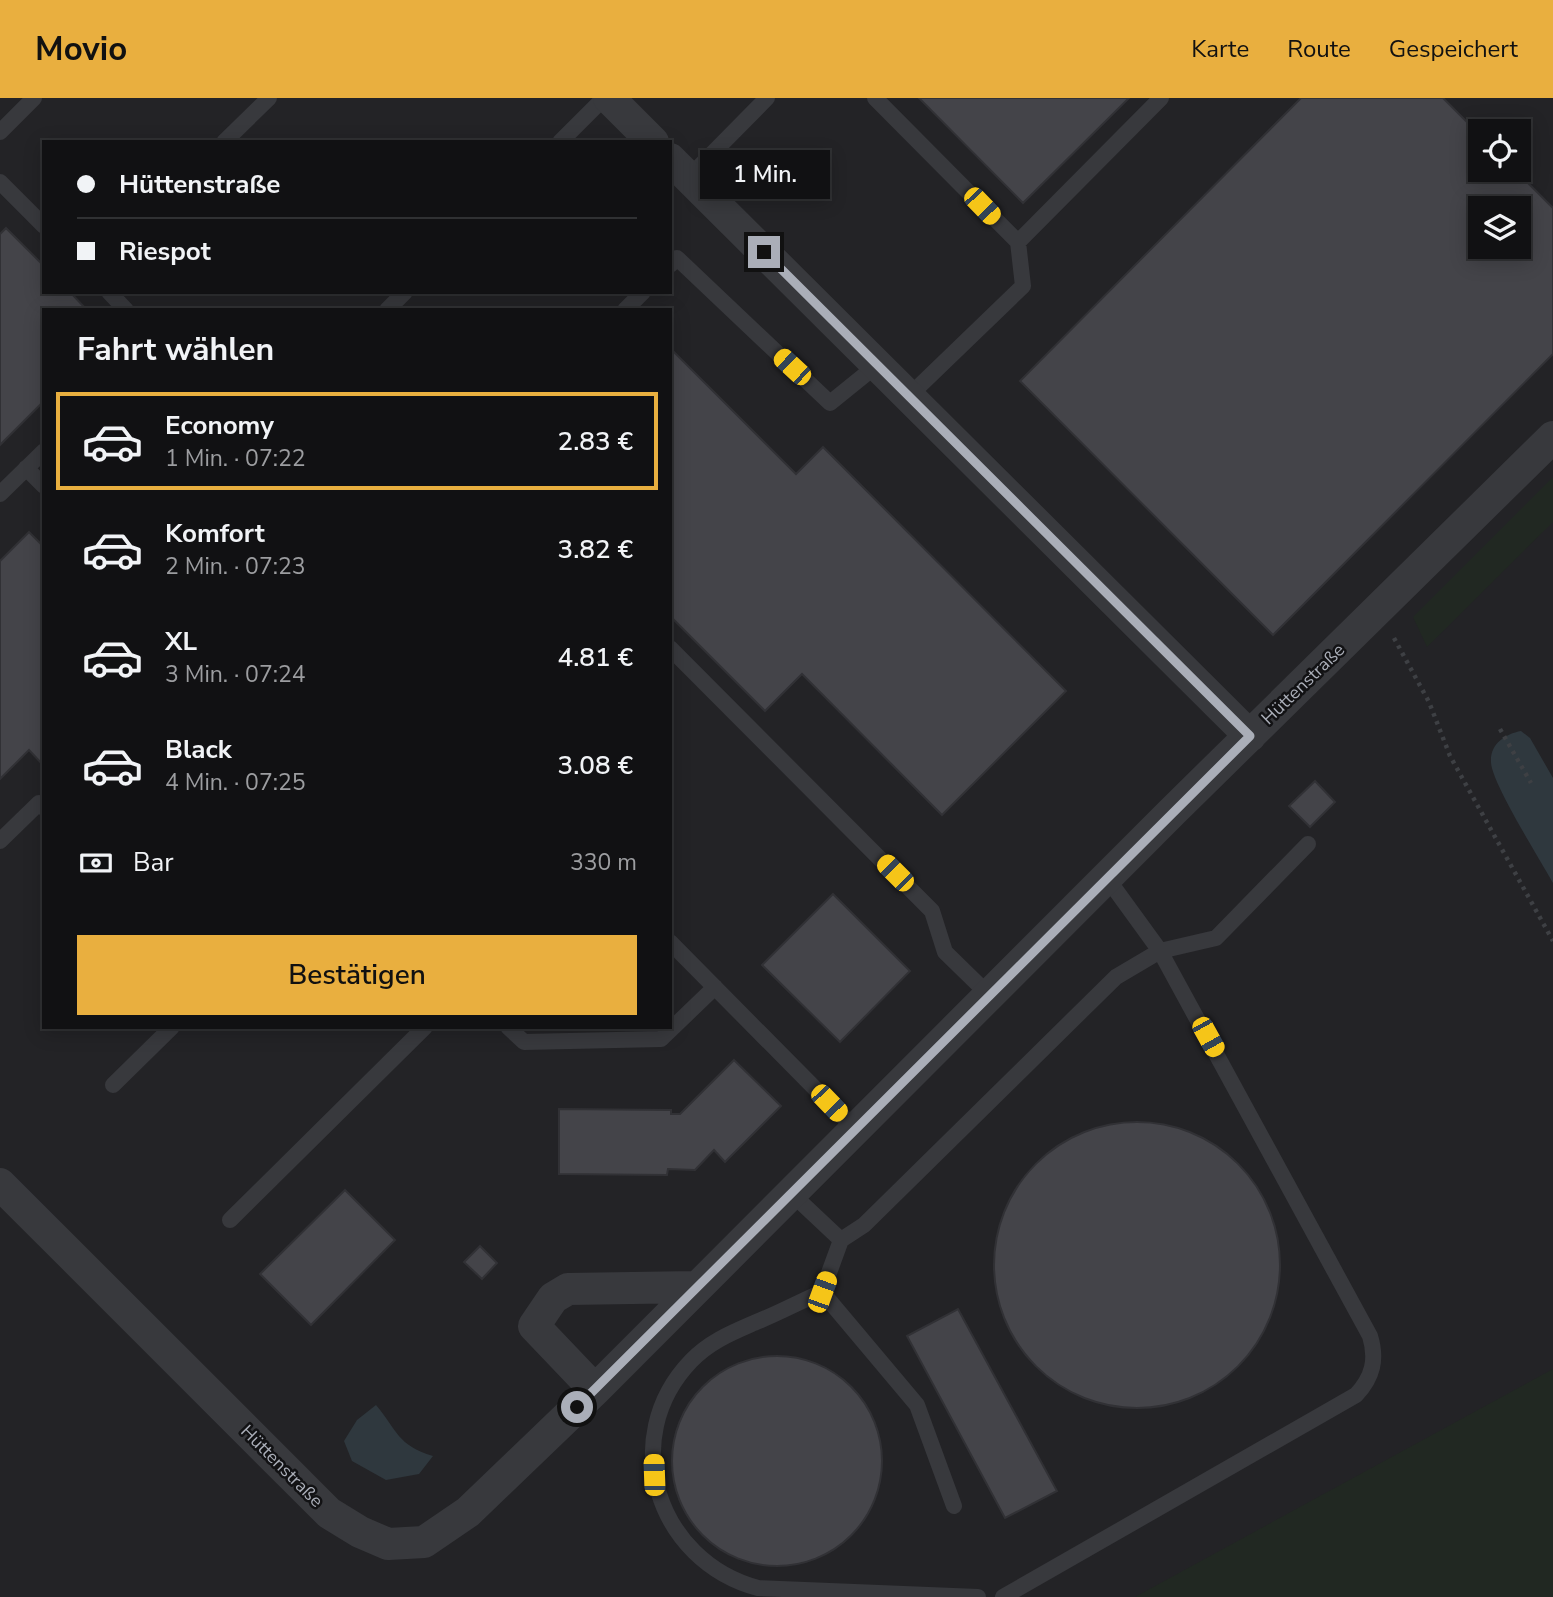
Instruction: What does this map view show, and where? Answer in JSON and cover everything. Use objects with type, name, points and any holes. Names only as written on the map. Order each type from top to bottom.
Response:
[{"type":"street","points":[[607,98],[651,140]]},
{"type":"street","points":[[680,168],[1250,736]]},
{"type":"street","name":"Hüttenstraße","points":[[0,1184],[329,1513],[360,1532],[388,1544],[424,1542],[468,1513],[595,1390],[989,995],[1553,438]]},
{"type":"street","points":[[595,1390],[534,1326],[552,1298],[568,1289],[696,1287]]},
{"type":"lane","points":[[0,132],[34,98]]},
{"type":"lane","points":[[226,140],[269,98]]},
{"type":"lane","points":[[561,140],[607,98]]},
{"type":"lane","points":[[680,168],[767,98]]},
{"type":"lane","points":[[875,98],[1018,242],[1023,286],[909,396]]},
{"type":"lane","points":[[1018,242],[1161,98]]},
{"type":"lane","points":[[0,182],[42,224]]},
{"type":"lane","points":[[672,263],[677,258],[830,403],[877,365]]},
{"type":"lane","points":[[110,294],[123,308]]},
{"type":"lane","points":[[389,308],[403,294]]},
{"type":"lane","points":[[627,308],[641,294]]},
{"type":"lane","points":[[0,494],[42,453]]},
{"type":"lane","points":[[26,468],[42,484]]},
{"type":"lane","points":[[672,650],[932,911],[945,951],[989,995]]},
{"type":"lane","points":[[0,841],[39,803],[42,806]]},
{"type":"lane","points":[[978,1597],[758,1588],[718,1572],[682,1540],[669,1520],[657,1486],[653,1451],[663,1403],[675,1381],[691,1361],[710,1344],[822,1292],[841,1240],[864,1225],[1116,977],[1160,951],[1216,937],[1308,844]]},
{"type":"lane","points":[[1003,1597],[1356,1395],[1365,1386],[1374,1362],[1370,1336],[1160,951],[1107,878]]},
{"type":"lane","points":[[672,944],[855,1129]]},
{"type":"lane","points":[[672,1028],[715,987]]},
{"type":"lane","points":[[113,1085],[170,1029]]},
{"type":"lane","points":[[230,1220],[423,1029]]},
{"type":"lane","points":[[510,1029],[524,1042],[661,1039],[671,1029]]},
{"type":"lane","points":[[791,1193],[841,1240]]},
{"type":"lane","points":[[822,1292],[917,1405],[954,1506]]},
{"type":"path","points":[[1379,610],[1429,702],[1450,756],[1553,941]]},
{"type":"path","points":[[1500,729],[1531,783]]},
{"type":"shaded area","points":[[0,98],[1553,98],[1553,1597],[0,1597]]},
{"type":"shaded area","points":[[1553,477],[1553,522],[1427,647],[1413,617]]},
{"type":"shaded area","points":[[1521,731],[1530,738],[1553,778],[1553,883],[1507,803],[1493,772],[1491,756],[1496,745],[1509,735]]},
{"type":"shaded area","points":[[1553,1369],[1553,1597],[1135,1597]]},
{"type":"shaded area","points":[[376,1405],[405,1442],[433,1456],[419,1474],[386,1480],[352,1461],[344,1441],[357,1420]]},
{"type":"building","points":[[919,98],[1129,98],[1023,203]]},
{"type":"building","points":[[1301,98],[1443,98],[1468,123],[1468,182],[1527,182],[1553,208],[1553,354],[1273,635],[1020,381]]},
{"type":"building","points":[[6,228],[42,264],[42,294],[72,294],[85,308],[42,308],[42,403],[0,445],[0,234]]},
{"type":"building","points":[[672,350],[796,474],[823,447],[1066,691],[942,815],[802,674],[765,711],[672,618]]},
{"type":"building","points":[[29,532],[42,545],[42,764],[29,750],[0,779],[0,561]]},
{"type":"building","points":[[1315,781],[1335,802],[1310,827],[1289,806]]},
{"type":"building","points":[[833,894],[910,971],[840,1042],[762,965]]},
{"type":"building","points":[[734,1060],[781,1106],[725,1162],[714,1150],[695,1170],[668,1169],[667,1175],[559,1174],[559,1109],[671,1110],[671,1114],[680,1114]]},
{"type":"building","points":[[1123,1122],[1151,1122],[1192,1132],[1228,1154],[1248,1174],[1270,1210],[1278,1237],[1278,1293],[1270,1320],[1248,1356],[1228,1376],[1192,1398],[1179,1402],[1151,1408],[1123,1408],[1082,1398],[1046,1376],[1026,1356],[1004,1320],[1000,1307],[994,1279],[994,1251],[1004,1210],[1026,1174],[1046,1154],[1082,1132],[1095,1128]]},
{"type":"building","points":[[345,1190],[395,1240],[311,1325],[260,1274]]},
{"type":"building","points":[[480,1246],[497,1263],[482,1279],[464,1262]]},
{"type":"building","points":[[958,1309],[1057,1491],[1005,1518],[907,1336]]},
{"type":"building","points":[[777,1356],[817,1364],[851,1387],[874,1421],[882,1461],[874,1501],[851,1535],[817,1558],[777,1566],[737,1558],[703,1535],[680,1501],[672,1461],[680,1421],[703,1387],[737,1364]]},
{"type":"route","points":[[577,1407],[1250,736],[764,252]]}]
